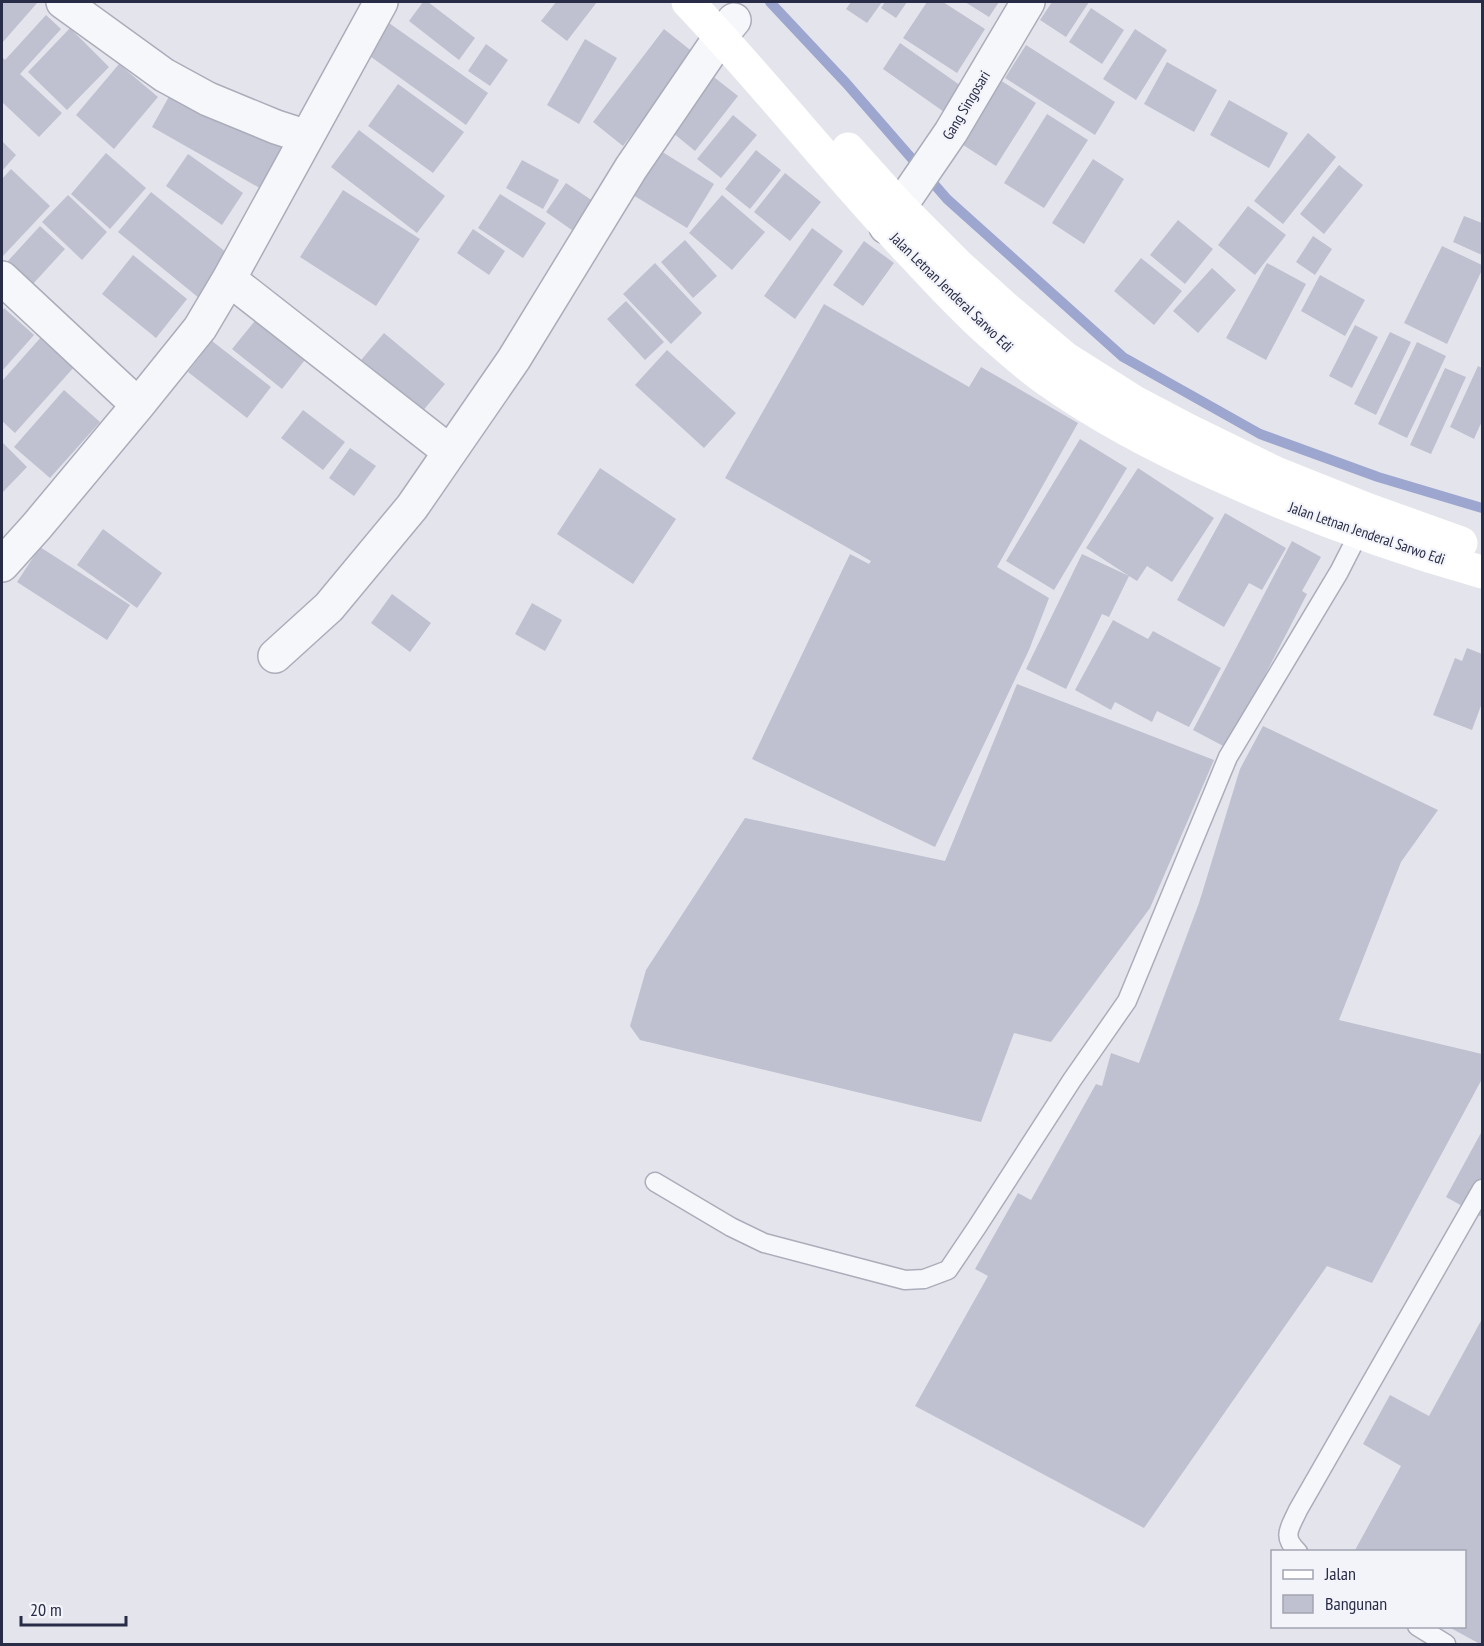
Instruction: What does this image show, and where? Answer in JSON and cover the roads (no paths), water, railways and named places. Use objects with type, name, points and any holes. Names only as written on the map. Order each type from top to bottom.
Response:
[{"type":"main road","name":"Jalan Letnan Jenderal Sarwo Edi","points":[[688,2],[724,19],[899,209],[941,285],[988,331],[1047,380],[1120,426],[1181,458],[1269,498],[1482,549]]},
{"type":"main road","name":"Jalan Letnan Jenderal Sarwo Edi","points":[[1364,522],[1448,562],[1482,572]]},
{"type":"street","points":[[63,2],[164,75],[208,99],[307,137]]},
{"type":"street","points":[[2,565],[37,526],[200,328],[381,2]]},
{"type":"street","name":"Gang Singosari","points":[[899,209],[951,132],[1028,2]]},
{"type":"street","points":[[275,656],[328,607],[412,507],[514,359],[724,19]]},
{"type":"street","points":[[2,278],[138,405]]},
{"type":"street","points":[[229,279],[450,452]]},
{"type":"lane","points":[[655,1182],[731,1227],[764,1243],[905,1280],[924,1279],[948,1270],[1072,1080],[1127,1001],[1228,757],[1340,572],[1364,522]]},
{"type":"lane","points":[[1297,1550],[1289,1542],[1287,1534],[1298,1510],[1482,1189]]},
{"type":"lane","points":[[1420,1628],[1446,1644]]},
{"type":"waterway","points":[[770,2],[846,83],[947,199],[1123,357],[1260,434],[1378,477],[1482,508]]}]
